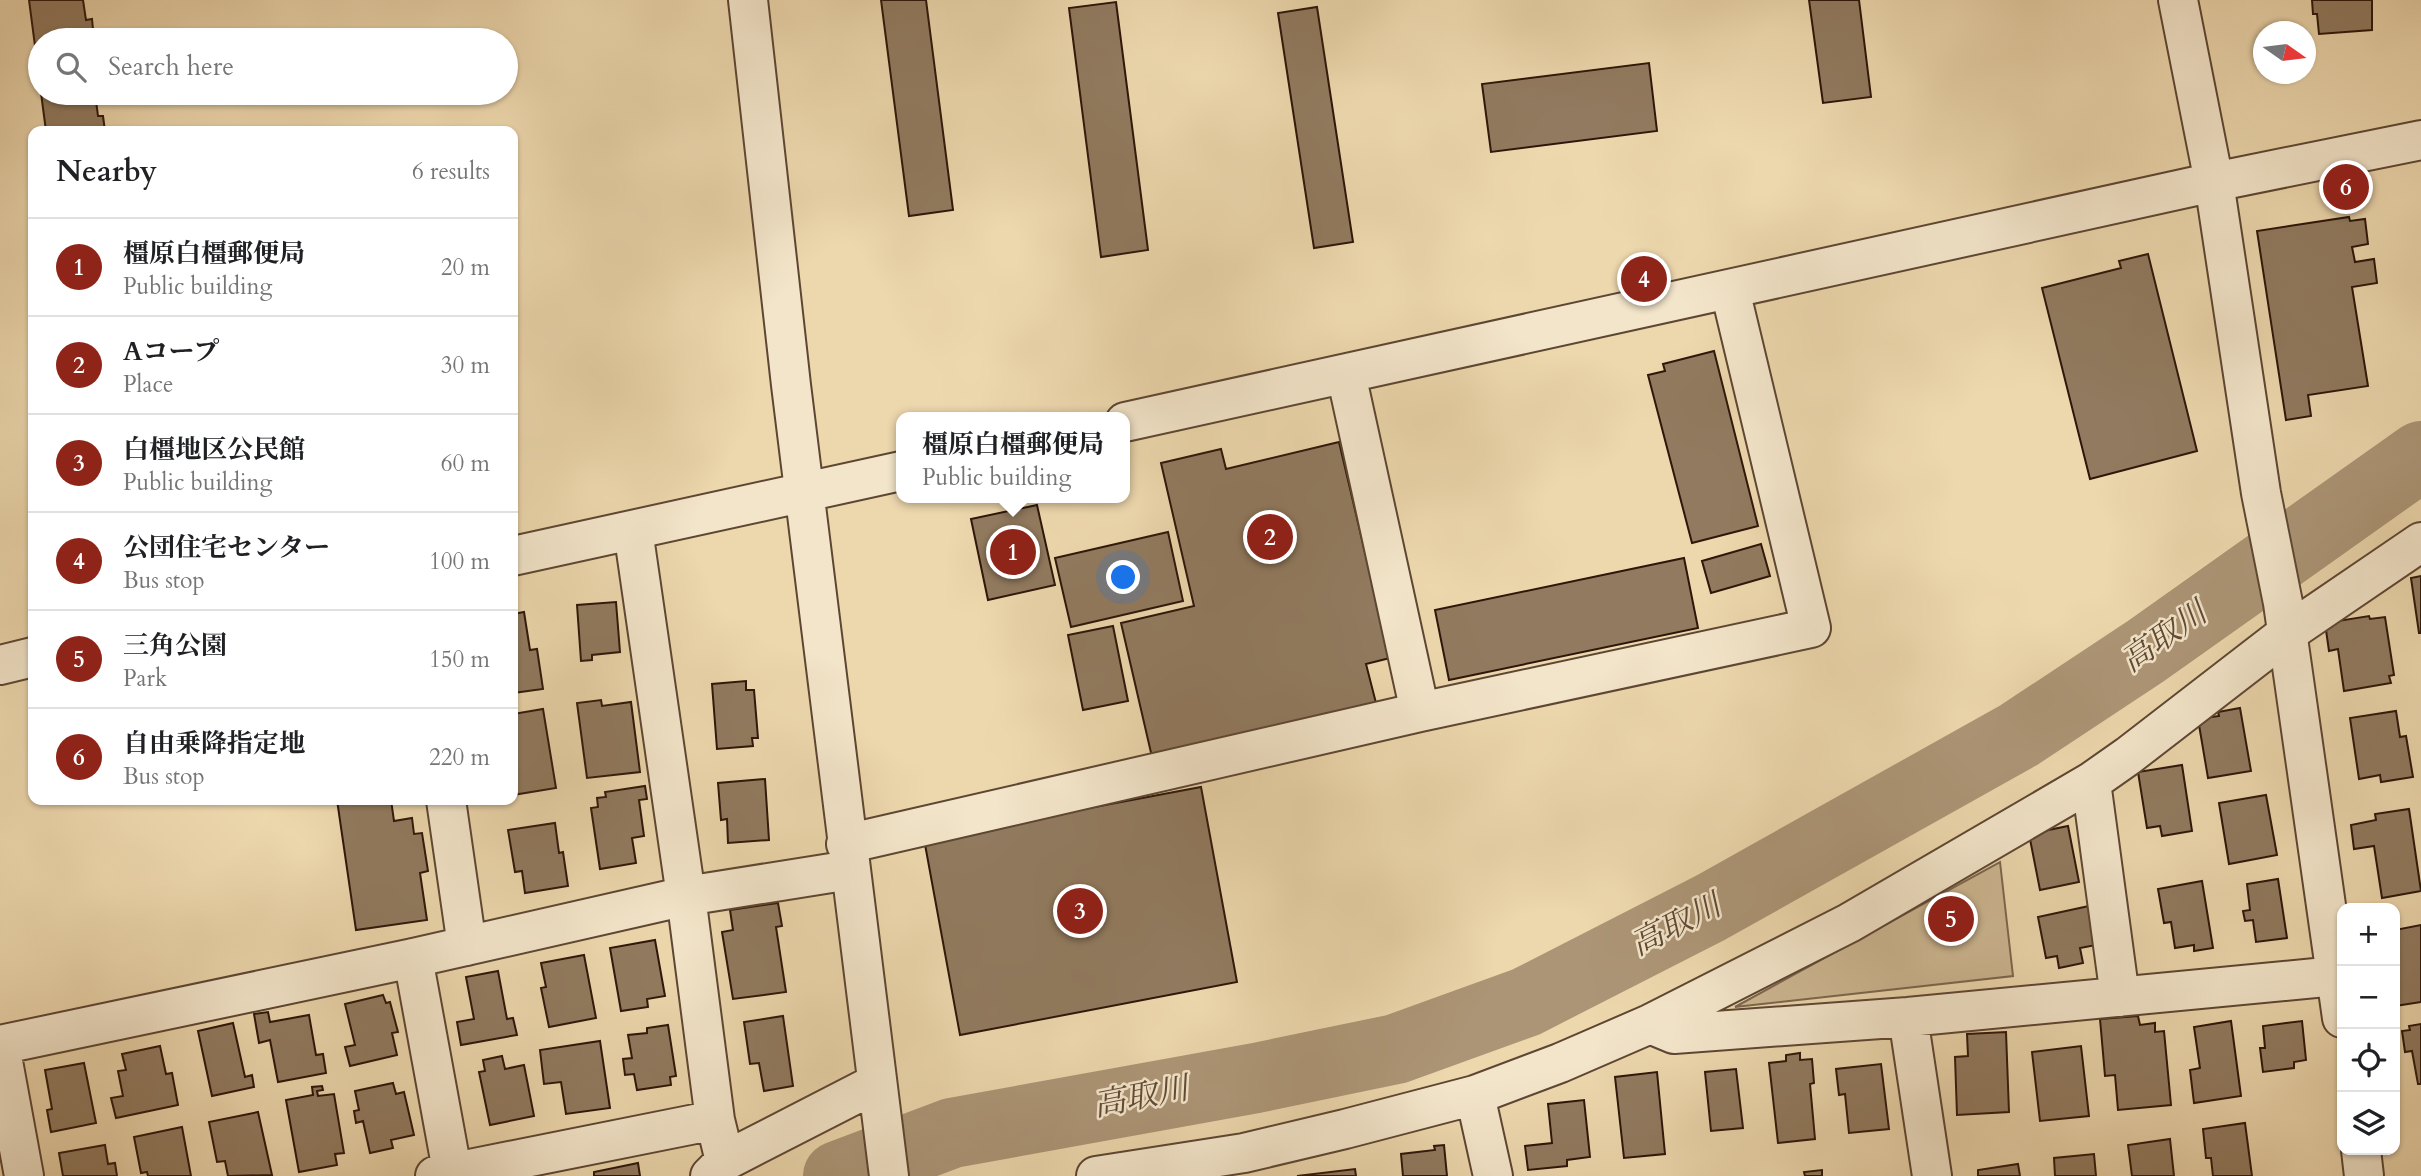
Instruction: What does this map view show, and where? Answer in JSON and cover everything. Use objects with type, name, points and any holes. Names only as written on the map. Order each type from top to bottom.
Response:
[{"type":"street","points":[[748,0],[804,492],[888,1176]]},
{"type":"street","points":[[2178,0],[2214,182],[2261,493],[2284,618],[2337,983]]},
{"type":"street","points":[[1130,421],[2214,182],[2421,140]]},
{"type":"street","points":[[24,1176],[0,1045],[413,958],[686,896],[1420,712],[1811,628],[1730,290]]},
{"type":"street","points":[[1346,374],[1420,712]]},
{"type":"street","points":[[518,555],[896,472]]},
{"type":"street","points":[[633,530],[686,896],[715,1120],[718,1168],[878,1093]]},
{"type":"street","points":[[1096,1176],[1245,1165],[1475,1095],[1560,1063],[1650,1024],[1849,923],[2091,782],[2128,756],[2284,618],[2421,542]]},
{"type":"street","points":[[0,664],[28,658]]},
{"type":"street","points":[[2091,782],[2120,997]]},
{"type":"street","points":[[447,805],[467,946]]},
{"type":"street","points":[[413,958],[447,1175],[715,1120]]},
{"type":"street","points":[[1650,1024],[1674,1034],[1908,1017],[2336,976]]},
{"type":"street","points":[[1908,1017],[1932,1176]]},
{"type":"street","points":[[1475,1095],[1493,1176]]},
{"type":"street","points":[[2362,1155],[2364,1176]]},
{"type":"shaded area","points":[[2000,862],[2013,976],[1735,1007]]},
{"type":"building","points":[[29,0],[83,0],[86,20],[92,19],[93,28],[33,28]]},
{"type":"building","points":[[881,0],[926,0],[953,210],[909,216]]},
{"type":"building","points":[[1809,0],[1859,0],[1871,97],[1823,103]]},
{"type":"building","points":[[2312,0],[2372,0],[2372,30],[2319,34]]},
{"type":"building","points":[[1116,2],[1148,250],[1101,257],[1069,8]]},
{"type":"building","points":[[1317,7],[1353,242],[1314,248],[1278,13]]},
{"type":"building","points":[[1649,63],[1657,131],[1491,152],[1482,84]]},
{"type":"building","points":[[43,105],[97,105],[98,116],[103,116],[104,126],[45,126]]},
{"type":"building","points":[[2349,217],[2350,221],[2365,219],[2368,244],[2352,247],[2355,262],[2374,259],[2377,283],[2352,287],[2368,386],[2308,395],[2311,416],[2286,420],[2257,231]]},
{"type":"building","points":[[2148,254],[2197,451],[2090,479],[2042,288],[2121,268],[2119,261]]},
{"type":"building","points":[[1714,351],[1758,526],[1692,543],[1648,375],[1665,371],[1663,364]]},
{"type":"building","points":[[1339,442],[1390,658],[1366,664],[1376,703],[1152,757],[1121,623],[1194,606],[1161,463],[1221,449],[1226,469]]},
{"type":"building","points":[[1037,505],[1055,585],[988,600],[971,519]]},
{"type":"building","points":[[1168,532],[1183,601],[1071,627],[1055,558]]},
{"type":"building","points":[[1761,544],[1770,576],[1711,593],[1702,561]]},
{"type":"building","points":[[1684,558],[1698,628],[1449,680],[1435,610]]},
{"type":"building","points":[[2421,576],[2421,633],[2419,633],[2411,578]]},
{"type":"building","points":[[616,602],[620,652],[592,655],[592,660],[581,661],[577,605]]},
{"type":"building","points":[[524,612],[530,650],[537,649],[543,689],[518,692],[518,613]]},
{"type":"building","points":[[2369,616],[2370,619],[2385,617],[2394,675],[2389,676],[2391,683],[2344,691],[2338,649],[2329,651],[2325,623]]},
{"type":"building","points":[[1113,626],[1128,701],[1083,710],[1068,635]]},
{"type":"building","points":[[746,681],[746,690],[754,690],[758,738],[752,738],[753,746],[717,749],[712,684]]},
{"type":"building","points":[[601,700],[602,706],[631,702],[640,772],[587,778],[577,703]]},
{"type":"building","points":[[2240,708],[2251,771],[2208,778],[2198,719],[2219,716],[2218,712]]},
{"type":"building","points":[[543,709],[556,788],[518,794],[518,713]]},
{"type":"building","points":[[2396,711],[2400,737],[2406,736],[2413,777],[2381,782],[2380,775],[2359,779],[2350,718]]},
{"type":"building","points":[[2182,765],[2192,831],[2162,836],[2160,826],[2147,828],[2138,772]]},
{"type":"building","points":[[765,779],[769,840],[728,843],[727,819],[721,820],[718,783]]},
{"type":"building","points":[[645,786],[647,799],[639,800],[644,836],[632,838],[636,863],[600,869],[591,808],[598,807],[597,798],[606,797],[605,792]]},
{"type":"building","points":[[1201,787],[1237,982],[960,1035],[924,839]]},
{"type":"building","points":[[2266,795],[2277,855],[2229,864],[2219,803]]},
{"type":"building","points":[[338,805],[392,805],[394,821],[412,818],[414,834],[422,833],[428,871],[420,873],[427,920],[356,930]]},
{"type":"building","points":[[2409,809],[2421,891],[2382,898],[2374,846],[2354,849],[2351,825],[2376,820],[2375,814]]},
{"type":"building","points":[[555,823],[559,853],[563,852],[568,886],[525,893],[522,871],[515,872],[508,830]]},
{"type":"building","points":[[2068,826],[2079,882],[2040,890],[2029,834]]},
{"type":"building","points":[[2278,879],[2287,938],[2256,942],[2253,920],[2245,921],[2243,911],[2250,910],[2247,884]]},
{"type":"building","points":[[2202,881],[2213,948],[2194,951],[2194,945],[2175,948],[2171,922],[2164,923],[2158,889]]},
{"type":"building","points":[[778,903],[782,926],[776,927],[786,992],[733,999],[722,932],[733,930],[730,910]]},
{"type":"building","points":[[2089,906],[2096,945],[2080,948],[2083,963],[2059,968],[2057,956],[2046,958],[2038,917]]},
{"type":"building","points":[[2421,925],[2421,1002],[2400,1005],[2400,966],[2400,929]]},
{"type":"building","points":[[655,940],[665,996],[647,999],[648,1007],[621,1011],[610,948]]},
{"type":"building","points":[[584,955],[596,1018],[549,1027],[541,988],[546,987],[541,963]]},
{"type":"building","points":[[498,971],[507,1019],[513,1018],[517,1035],[461,1045],[457,1022],[474,1019],[466,977]]},
{"type":"building","points":[[383,995],[386,1003],[390,1002],[398,1032],[392,1033],[397,1055],[350,1066],[345,1047],[355,1045],[345,1004]]},
{"type":"building","points":[[268,1012],[270,1022],[309,1015],[316,1055],[323,1054],[326,1073],[278,1082],[270,1040],[259,1043],[254,1014]]},
{"type":"building","points":[[783,1016],[793,1086],[764,1091],[759,1063],[750,1064],[744,1022]]},
{"type":"building","points":[[2138,1016],[2140,1025],[2155,1023],[2155,1032],[2164,1031],[2171,1105],[2118,1110],[2115,1075],[2105,1076],[2100,1019]]},
{"type":"building","points":[[2231,1021],[2241,1096],[2194,1103],[2190,1070],[2200,1068],[2194,1027]]},
{"type":"building","points":[[2302,1021],[2306,1060],[2294,1062],[2294,1068],[2263,1072],[2260,1048],[2265,1048],[2263,1026]]},
{"type":"building","points":[[233,1023],[245,1077],[252,1075],[254,1087],[212,1096],[198,1031]]},
{"type":"building","points":[[2421,1024],[2421,1084],[2418,1084],[2412,1051],[2405,1052],[2402,1031],[2410,1030],[2409,1026]]},
{"type":"building","points":[[668,1025],[676,1076],[670,1077],[671,1085],[637,1090],[634,1074],[625,1075],[623,1059],[632,1058],[628,1035],[647,1033],[647,1028]]},
{"type":"building","points":[[2006,1032],[2009,1112],[1957,1115],[1955,1057],[1968,1056],[1967,1034]]},
{"type":"building","points":[[600,1041],[610,1108],[566,1114],[561,1082],[544,1084],[540,1050]]},
{"type":"building","points":[[160,1046],[166,1074],[172,1073],[178,1105],[116,1118],[111,1098],[123,1096],[118,1071],[126,1070],[122,1054]]},
{"type":"building","points":[[2081,1046],[2089,1116],[2040,1121],[2032,1052]]},
{"type":"building","points":[[1800,1053],[1800,1060],[1812,1059],[1814,1083],[1810,1084],[1815,1139],[1778,1143],[1769,1063],[1786,1061],[1786,1055]]},
{"type":"building","points":[[502,1056],[505,1069],[524,1065],[534,1116],[490,1125],[479,1072],[485,1071],[483,1060]]},
{"type":"building","points":[[84,1063],[96,1123],[51,1132],[47,1110],[52,1109],[45,1070]]},
{"type":"building","points":[[1881,1064],[1889,1129],[1849,1133],[1845,1094],[1839,1095],[1836,1069]]},
{"type":"building","points":[[1736,1069],[1743,1128],[1711,1131],[1705,1072]]},
{"type":"building","points":[[1657,1072],[1665,1154],[1624,1158],[1615,1077]]},
{"type":"building","points":[[393,1083],[396,1094],[404,1092],[414,1135],[391,1140],[393,1148],[370,1153],[363,1121],[356,1123],[354,1111],[359,1110],[355,1091]]},
{"type":"building","points":[[322,1086],[323,1090],[317,1091],[318,1096],[334,1094],[344,1153],[335,1154],[337,1165],[299,1172],[286,1100],[313,1095],[312,1087]]},
{"type":"building","points":[[1584,1100],[1590,1157],[1567,1160],[1567,1166],[1528,1170],[1525,1146],[1552,1143],[1548,1104]]},
{"type":"building","points":[[258,1112],[272,1175],[228,1176],[225,1161],[217,1162],[209,1122]]},
{"type":"building","points":[[2245,1123],[2252,1176],[2213,1176],[2211,1158],[2206,1158],[2203,1129]]},
{"type":"building","points":[[182,1127],[191,1176],[148,1176],[147,1172],[141,1173],[134,1137]]},
{"type":"building","points":[[2170,1139],[2174,1176],[2132,1176],[2128,1145]]},
{"type":"building","points":[[105,1145],[108,1164],[115,1163],[117,1176],[63,1176],[59,1153]]},
{"type":"building","points":[[1444,1145],[1447,1176],[1403,1176],[1401,1154],[1435,1150],[1434,1146]]},
{"type":"building","points":[[2094,1154],[2096,1176],[2055,1176],[2054,1158]]},
{"type":"building","points":[[638,1163],[640,1176],[594,1176],[594,1172]]},
{"type":"building","points":[[2018,1164],[2020,1176],[1978,1176],[1978,1170]]},
{"type":"building","points":[[1355,1169],[1356,1176],[1297,1176]]},
{"type":"building","points":[[1822,1170],[1822,1176],[1805,1176],[1804,1172]]},
{"type":"waterway","name":"高取川","points":[[838,1176],[952,1133],[1256,1078],[1396,1049],[1526,1002],[1710,908],[2019,735],[2146,651],[2421,456]]},
{"type":"place","name":"自由乗降指定地","points":[[2346,187]]},
{"type":"place","name":"公団住宅センター","points":[[1644,279]]},
{"type":"place","name":"Aコープ","points":[[1270,537]]},
{"type":"place","name":"橿原白橿郵便局","points":[[1013,552]]},
{"type":"place","name":"白橿地区公民館","points":[[1080,911]]},
{"type":"place","name":"三角公園","points":[[1951,919]]}]
